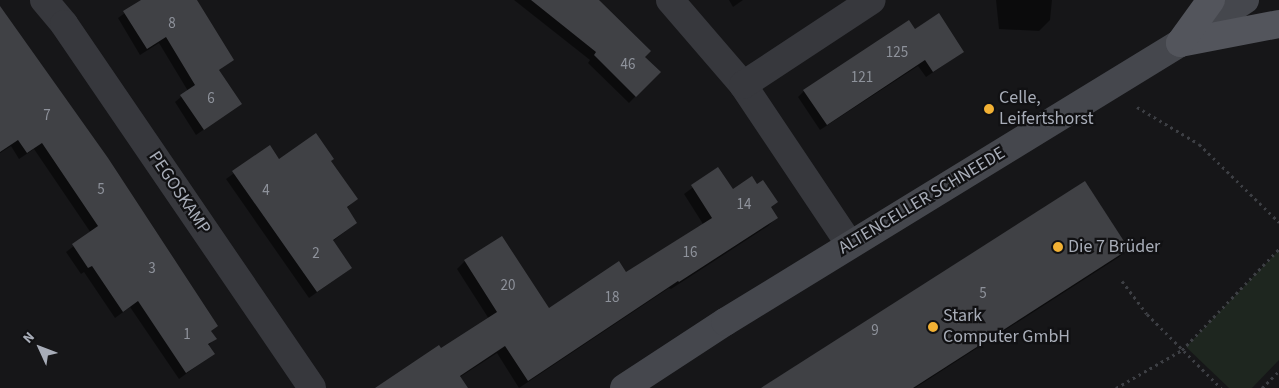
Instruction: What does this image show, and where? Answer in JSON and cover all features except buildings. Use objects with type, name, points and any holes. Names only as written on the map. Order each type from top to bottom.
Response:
[{"type":"main road","points":[[1180,43],[1211,0]]},
{"type":"main road","name":"ALTENCELLER SCHNEEDE","points":[[630,386],[850,245],[1107,89],[1245,0]]},
{"type":"main road","points":[[1180,43],[1279,24]]},
{"type":"street","name":"PEGOSKAMP","points":[[44,0],[70,32],[312,388]]},
{"type":"street","points":[[670,0],[743,84],[850,245]]},
{"type":"street","points":[[743,84],[872,0]]},
{"type":"path","points":[[1107,89],[1199,144],[1279,222]]},
{"type":"path","points":[[1116,388],[1182,350],[1279,249]]},
{"type":"path","points":[[1122,281],[1147,314],[1221,388]]},
{"type":"path","points":[[1262,388],[1279,371]]},
{"type":"shaded area","points":[[1279,250],[1279,360],[1252,388],[1229,388],[1186,347]]},
{"type":"place","name":"Celle, Leifertshorst","points":[[989,109]]},
{"type":"place","name":"Die 7 Brüder","points":[[1058,247]]},
{"type":"place","name":"Stark Computer GmbH","points":[[933,327]]}]
